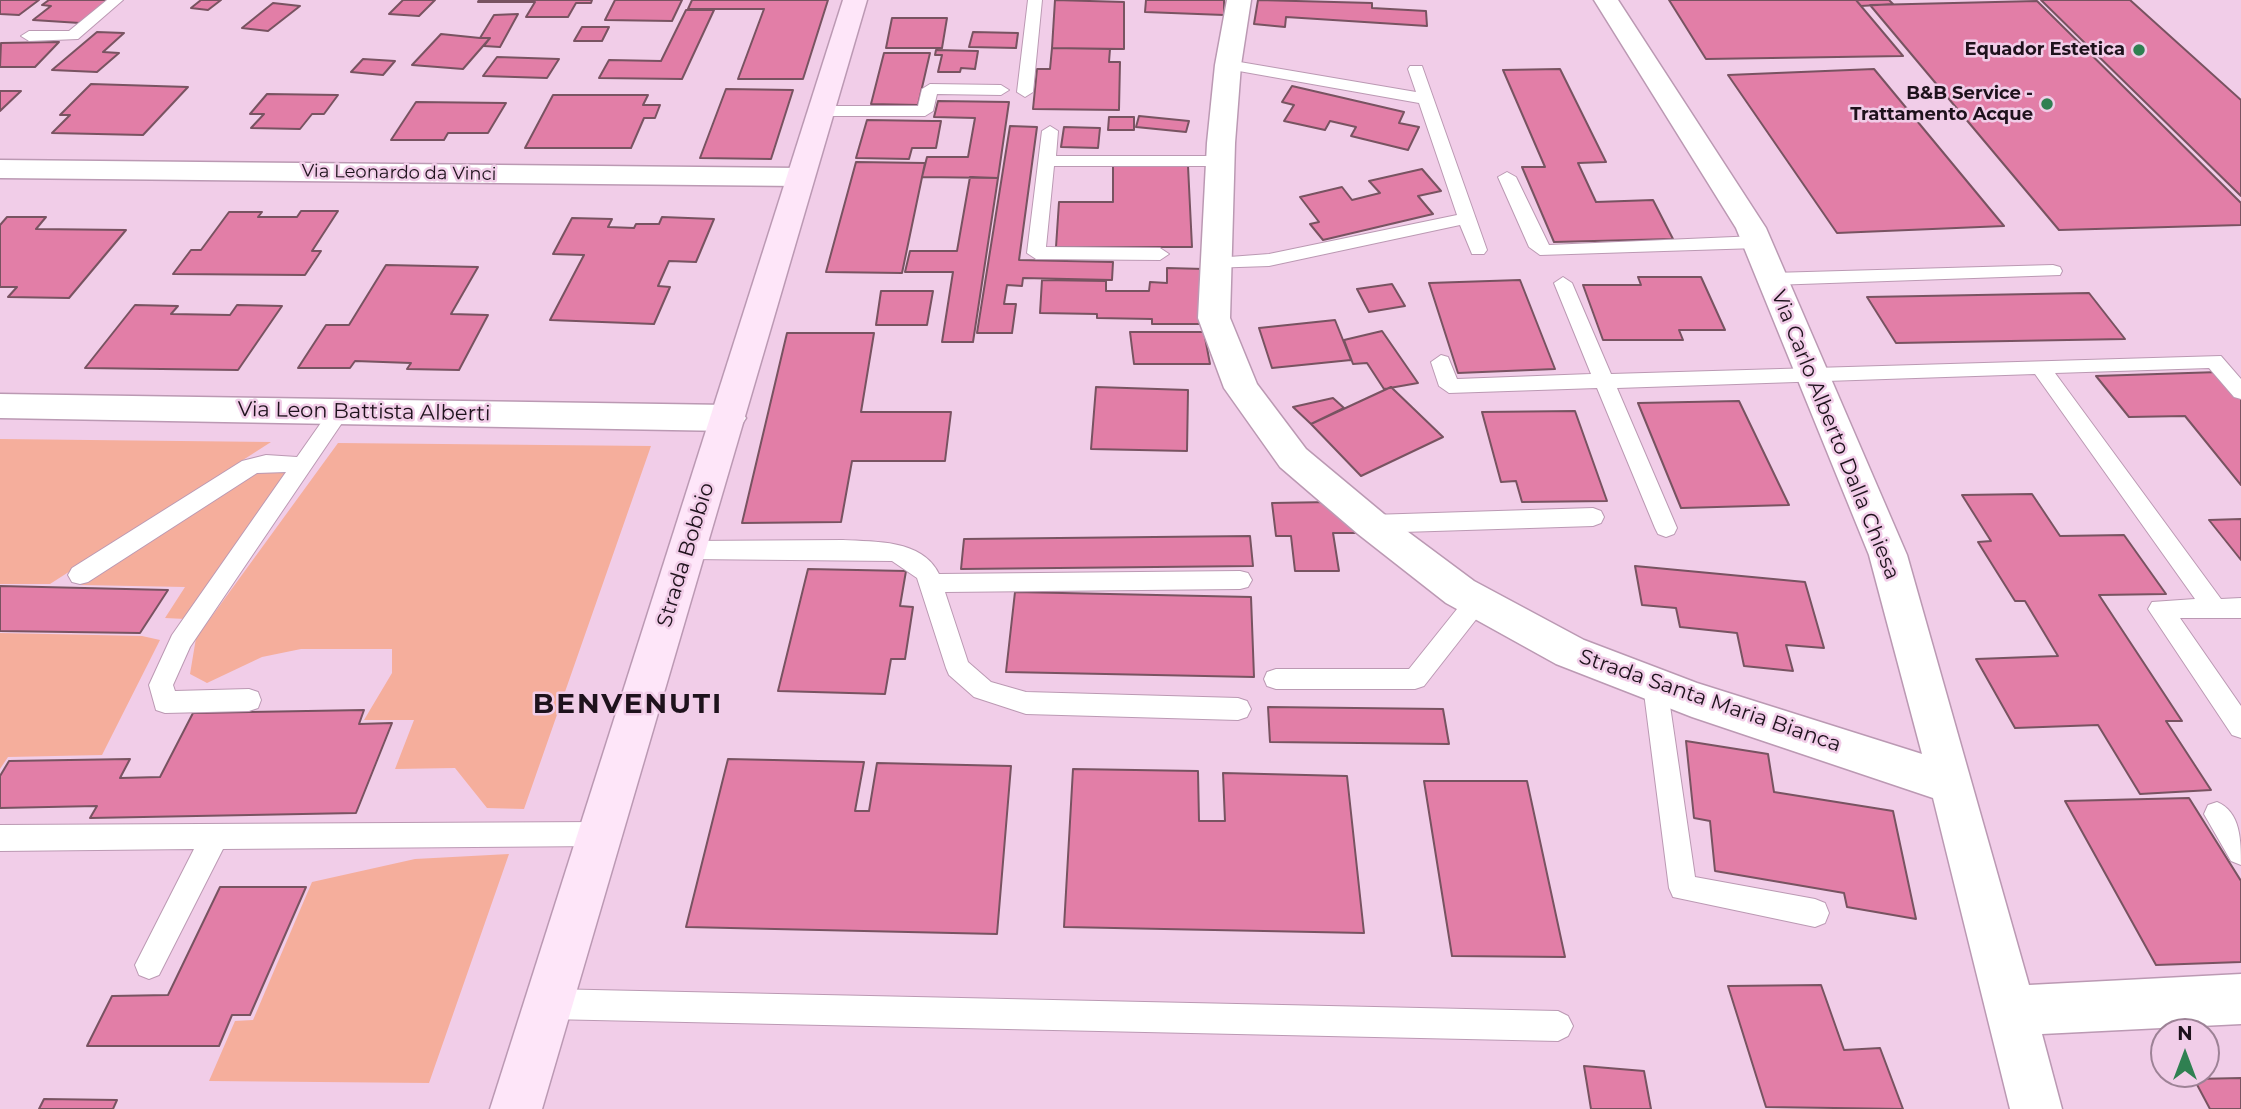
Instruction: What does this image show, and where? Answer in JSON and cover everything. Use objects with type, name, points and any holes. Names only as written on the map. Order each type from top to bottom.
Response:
[{"type":"main road","name":"Strada Bobbio","points":[[516,1109],[855,0]]},
{"type":"street","name":"Strada Santa Maria Bianca","points":[[1240,0],[1228,65],[1220,161],[1214,318],[1241,388],[1293,458],[1371,524],[1460,592],[1570,652],[1655,685],[1952,784]]},
{"type":"street","name":"Via Carlo Alberto Dalla Chiesa","points":[[1606,0],[1751,228],[1888,555],[1952,784],[2036,1109]]},
{"type":"street","name":"Via Leonardo da Vinci","points":[[0,169],[799,177]]},
{"type":"street","name":"Via Leon Battista Alberti","points":[[0,406],[728,418]]},
{"type":"street","points":[[2011,1011],[2241,999]]},
{"type":"lane","points":[[29,36],[73,36],[116,0]]},
{"type":"lane","points":[[1024,92],[1035,0]]},
{"type":"lane","points":[[1228,65],[1426,99]]},
{"type":"lane","points":[[1416,69],[1478,250]]},
{"type":"lane","points":[[820,111],[925,111],[930,89],[1001,90]]},
{"type":"lane","points":[[1050,131],[1036,253],[1160,254]]},
{"type":"lane","points":[[1047,161],[1220,161]]},
{"type":"lane","points":[[1507,177],[1538,247],[1546,251],[1757,243]]},
{"type":"lane","points":[[1216,264],[1269,260],[1467,218]]},
{"type":"lane","points":[[1772,279],[2053,271]]},
{"type":"lane","points":[[1563,282],[1666,528]]},
{"type":"lane","points":[[1441,362],[1449,386],[2214,361],[2241,392]]},
{"type":"lane","points":[[2040,367],[2215,608]]},
{"type":"lane","points":[[249,700],[165,702],[161,685],[180,642],[340,412]]},
{"type":"lane","points":[[80,575],[250,467],[266,463],[303,465]]},
{"type":"lane","points":[[1371,524],[1593,517]]},
{"type":"lane","points":[[688,550],[842,549],[897,552],[927,573],[958,668],[984,690],[1026,703],[1238,709]]},
{"type":"lane","points":[[930,583],[1240,580]]},
{"type":"lane","points":[[1276,679],[1415,679],[1477,601]]},
{"type":"lane","points":[[2241,607],[2160,610],[2241,727]]},
{"type":"lane","points":[[1655,685],[1683,888],[1815,913]]},
{"type":"lane","points":[[2217,814],[2241,852]]},
{"type":"lane","points":[[0,838],[600,834]]},
{"type":"lane","points":[[149,965],[215,836]]},
{"type":"lane","points":[[548,1004],[1558,1026]]},
{"type":"shaded area","points":[[0,439],[271,442],[50,584],[0,584]]},
{"type":"shaded area","points":[[338,443],[651,446],[524,809],[487,808],[455,768],[395,769],[414,720],[364,720],[392,673],[392,649],[301,649],[262,657],[207,683],[190,674],[196,638]]},
{"type":"shaded area","points":[[262,469],[289,470],[185,619],[165,618],[185,587],[80,585]]},
{"type":"shaded area","points":[[0,633],[142,636],[160,640],[102,755],[8,757],[0,769]]},
{"type":"shaded area","points":[[509,854],[429,1083],[209,1081],[235,1021],[253,1020],[312,882],[415,859]]},
{"type":"building","points":[[0,0],[39,0],[19,15],[0,14]]},
{"type":"building","points":[[49,0],[108,0],[80,23],[33,20],[51,6],[42,5]]},
{"type":"building","points":[[201,0],[221,0],[208,10],[191,8]]},
{"type":"building","points":[[403,0],[435,0],[419,16],[389,14]]},
{"type":"building","points":[[592,0],[591,3],[576,3],[568,17],[526,17],[535,2],[478,2]]},
{"type":"building","points":[[615,0],[682,0],[672,21],[605,20]]},
{"type":"building","points":[[692,0],[828,0],[803,79],[738,79],[764,9],[688,9]]},
{"type":"building","points":[[1055,0],[1124,2],[1124,49],[1052,48]]},
{"type":"building","points":[[1146,0],[1224,0],[1224,15],[1145,12]]},
{"type":"building","points":[[1258,0],[1372,3],[1372,8],[1426,11],[1427,26],[1286,17],[1285,27],[1254,24]]},
{"type":"building","points":[[1669,0],[1856,0],[1903,56],[1706,59]]},
{"type":"building","points":[[1856,0],[1889,0],[1893,4],[1861,6]]},
{"type":"building","name":"Equador Estetica","points":[[2041,0],[2130,0],[2241,100],[2241,196]]},
{"type":"building","name":"B&B Service - Trattamento Acque","points":[[2037,1],[2241,203],[2241,225],[2059,230],[1870,5]]},
{"type":"building","points":[[273,3],[300,6],[268,31],[242,28]]},
{"type":"building","points":[[686,10],[714,10],[682,79],[599,78],[609,60],[661,61]]},
{"type":"building","points":[[518,14],[500,47],[484,46],[490,38],[480,38],[494,15]]},
{"type":"building","points":[[892,18],[947,18],[942,48],[886,48]]},
{"type":"building","points":[[582,27],[609,27],[602,41],[574,41]]},
{"type":"building","points":[[97,32],[124,33],[103,52],[119,53],[97,72],[52,70]]},
{"type":"building","points":[[973,32],[1018,33],[1016,48],[969,47]]},
{"type":"building","points":[[441,34],[490,38],[463,69],[412,65]]},
{"type":"building","points":[[59,42],[35,67],[0,67],[1,43]]},
{"type":"building","points":[[1052,48],[1110,49],[1109,62],[1120,62],[1119,110],[1033,109],[1037,69],[1050,69]]},
{"type":"building","points":[[936,50],[978,51],[975,69],[961,68],[960,72],[938,72],[942,55],[935,55]]},
{"type":"building","points":[[884,53],[930,53],[918,105],[871,104]]},
{"type":"building","points":[[497,57],[559,59],[547,78],[483,76]]},
{"type":"building","points":[[363,59],[395,61],[383,75],[351,72]]},
{"type":"building","points":[[1560,69],[1606,162],[1578,163],[1596,202],[1653,200],[1673,239],[1554,242],[1522,167],[1545,167],[1503,70]]},
{"type":"building","points":[[1874,69],[2004,226],[1837,233],[1728,75]]},
{"type":"building","points":[[91,84],[188,87],[143,135],[52,133],[70,115],[60,115]]},
{"type":"building","points":[[1292,86],[1404,112],[1399,123],[1419,127],[1408,150],[1351,136],[1356,127],[1330,121],[1325,130],[1284,121],[1294,105],[1282,102]]},
{"type":"building","points":[[726,89],[793,90],[771,159],[700,158]]},
{"type":"building","points":[[0,91],[21,91],[0,111]]},
{"type":"building","points":[[267,94],[338,95],[324,114],[312,114],[300,129],[251,128],[264,114],[250,114]]},
{"type":"building","points":[[553,95],[648,95],[643,105],[660,105],[655,118],[644,118],[631,148],[525,148]]},
{"type":"building","points":[[938,101],[1009,102],[998,178],[922,177],[927,157],[968,157],[975,118],[934,117]]},
{"type":"building","points":[[416,102],[506,103],[488,133],[448,133],[444,140],[391,140]]},
{"type":"building","points":[[1139,116],[1189,121],[1186,132],[1136,127]]},
{"type":"building","points":[[1109,117],[1134,117],[1134,130],[1108,130]]},
{"type":"building","points":[[867,120],[941,121],[936,148],[912,148],[909,159],[856,158]]},
{"type":"building","points":[[1010,126],[1037,127],[1019,260],[1113,262],[1112,280],[1023,278],[1022,286],[1007,285],[1004,304],[1016,304],[1012,333],[977,333]]},
{"type":"building","points":[[1064,127],[1100,128],[1098,148],[1061,147]]},
{"type":"building","points":[[856,162],[925,163],[902,273],[826,272]]},
{"type":"building","points":[[1113,166],[1188,166],[1192,247],[1056,247],[1059,202],[1113,202]]},
{"type":"building","points":[[1422,169],[1441,191],[1418,196],[1433,214],[1323,240],[1310,224],[1319,222],[1300,197],[1342,187],[1352,200],[1380,193],[1369,181]]},
{"type":"building","points":[[970,177],[998,178],[973,342],[942,342],[953,272],[905,272],[910,251],[957,251]]},
{"type":"building","points":[[301,211],[338,211],[312,251],[321,251],[305,275],[173,274],[191,250],[201,250],[229,212],[262,212],[258,217],[297,217]]},
{"type":"building","points":[[7,217],[46,217],[36,229],[126,230],[69,298],[8,297],[17,287],[0,287],[0,225]]},
{"type":"building","points":[[662,217],[714,219],[696,262],[669,261],[658,286],[670,287],[654,324],[550,320],[584,255],[553,254],[572,218],[612,219],[608,227],[634,228],[636,224],[659,224]]},
{"type":"building","points":[[386,265],[478,267],[451,314],[488,315],[459,370],[407,369],[411,363],[355,361],[350,368],[298,368],[326,325],[349,325]]},
{"type":"building","points":[[1167,268],[1204,269],[1206,324],[1152,324],[1152,319],[1040,313],[1042,280],[1106,281],[1106,291],[1149,291],[1150,282],[1167,283]]},
{"type":"building","points":[[1638,277],[1701,277],[1725,330],[1679,330],[1683,340],[1603,340],[1583,285],[1641,285]]},
{"type":"building","points":[[1520,280],[1555,369],[1458,373],[1429,283]]},
{"type":"building","points":[[1392,284],[1405,306],[1369,312],[1357,289]]},
{"type":"building","points":[[881,291],[933,291],[927,325],[876,325]]},
{"type":"building","points":[[2089,293],[2125,339],[1896,343],[1867,297]]},
{"type":"building","points":[[135,305],[178,306],[171,314],[230,315],[237,305],[282,306],[238,370],[85,368]]},
{"type":"building","points":[[1335,320],[1351,360],[1272,368],[1259,328]]},
{"type":"building","points":[[1382,331],[1418,383],[1384,389],[1367,363],[1353,364],[1344,340]]},
{"type":"building","points":[[1130,332],[1204,332],[1210,364],[1134,364]]},
{"type":"building","points":[[787,333],[874,333],[861,412],[951,412],[945,461],[852,461],[841,522],[742,523]]},
{"type":"building","points":[[2219,372],[2241,398],[2241,485],[2185,416],[2129,417],[2096,376]]},
{"type":"building","points":[[1096,387],[1188,390],[1187,451],[1091,449]]},
{"type":"building","points":[[1391,387],[1443,437],[1361,476],[1311,424]]},
{"type":"building","points":[[1333,398],[1344,408],[1311,424],[1293,407]]},
{"type":"building","points":[[1739,401],[1789,505],[1681,508],[1638,403]]},
{"type":"building","points":[[1575,411],[1607,501],[1522,502],[1516,481],[1501,482],[1482,412]]},
{"type":"building","points":[[2032,494],[2060,536],[2124,535],[2166,594],[2099,595],[2182,721],[2166,721],[2211,790],[2140,794],[2098,725],[2015,728],[1976,659],[2058,656],[2025,601],[2015,601],[1978,542],[1991,541],[1962,495]]},
{"type":"building","points":[[1331,502],[1363,533],[1333,533],[1339,571],[1295,571],[1291,536],[1276,536],[1272,503]]},
{"type":"building","points":[[2241,519],[2241,560],[2209,520]]},
{"type":"building","points":[[1250,536],[1253,566],[961,569],[964,539]]},
{"type":"building","points":[[1635,566],[1805,582],[1824,648],[1786,645],[1793,671],[1744,666],[1737,633],[1680,627],[1676,608],[1642,605]]},
{"type":"building","points":[[808,569],[906,571],[900,606],[913,607],[905,659],[891,659],[885,694],[778,691]]},
{"type":"building","points":[[0,586],[168,590],[140,633],[0,631]]},
{"type":"building","points":[[1015,592],[1251,597],[1254,677],[1006,672]]},
{"type":"building","points":[[1268,707],[1443,709],[1449,744],[1270,742]]},
{"type":"building","points":[[364,710],[359,724],[392,723],[356,813],[90,818],[97,806],[0,808],[0,776],[9,761],[130,759],[120,778],[160,777],[193,713]]},
{"type":"building","points":[[1686,741],[1768,754],[1774,792],[1893,811],[1916,919],[1847,907],[1844,893],[1715,871],[1710,821],[1694,818]]},
{"type":"building","points":[[728,759],[864,762],[855,811],[869,811],[877,763],[1011,766],[997,934],[686,927]]},
{"type":"building","points":[[1073,769],[1198,771],[1199,821],[1225,821],[1223,773],[1347,776],[1364,933],[1064,927]]},
{"type":"building","points":[[1424,781],[1527,781],[1565,957],[1452,956]]},
{"type":"building","points":[[2189,798],[2241,881],[2241,962],[2156,965],[2065,801]]},
{"type":"building","points":[[220,887],[306,887],[250,1015],[232,1015],[219,1046],[87,1046],[112,996],[168,995]]},
{"type":"building","points":[[1821,985],[1844,1050],[1880,1048],[1903,1109],[1766,1107],[1728,986]]},
{"type":"building","points":[[1584,1066],[1644,1071],[1651,1109],[1591,1109]]},
{"type":"building","points":[[2220,1078],[2241,1078],[2241,1109],[2210,1109],[2199,1088],[2220,1088]]},
{"type":"building","points":[[44,1099],[117,1100],[113,1109],[39,1109]]},
{"type":"place","name":"Equador Estetica","points":[[2139,50]]},
{"type":"place","name":"B&B Service - Trattamento Acque","points":[[2047,104]]},
{"type":"district","name":"BENVENUTI","points":[[628,705]]}]
